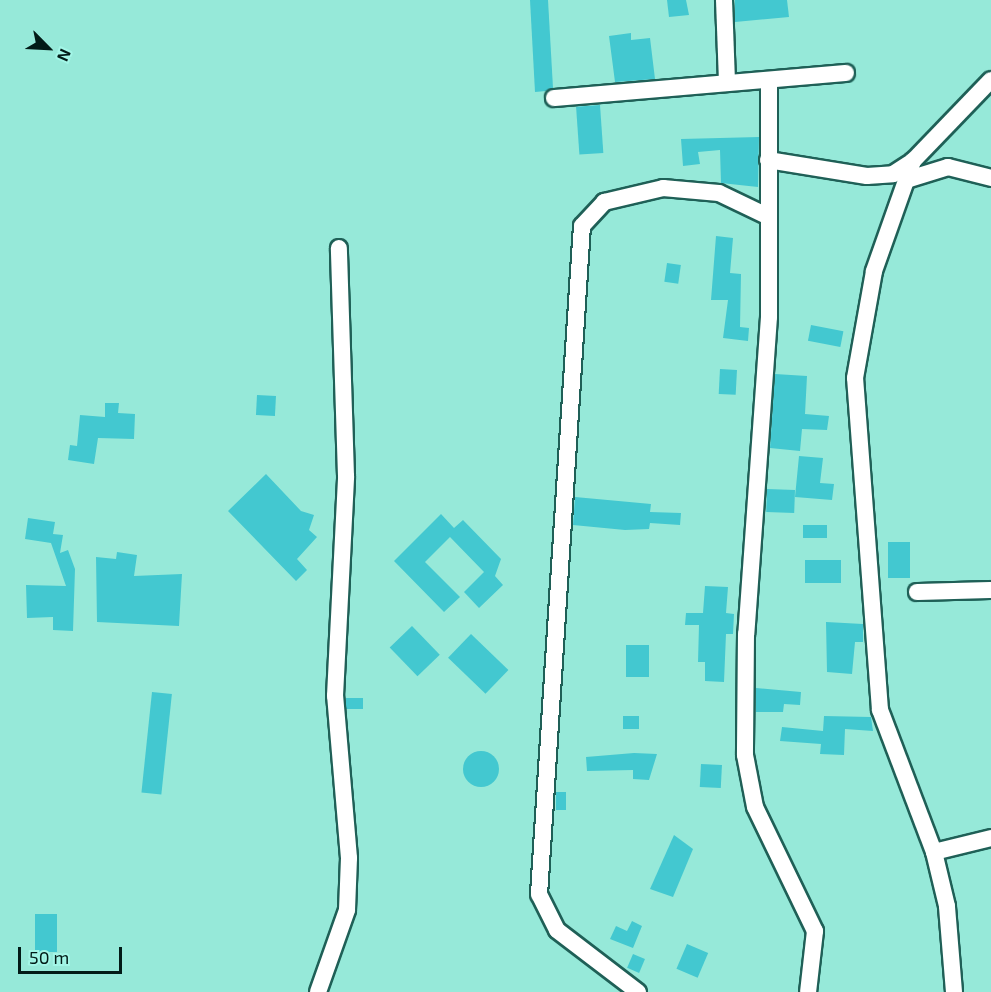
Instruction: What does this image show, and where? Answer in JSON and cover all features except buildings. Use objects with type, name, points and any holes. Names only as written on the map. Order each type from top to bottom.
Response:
[{"type":"street","points":[[724,0],[727,83]]},
{"type":"street","points":[[554,98],[846,73]]},
{"type":"street","points":[[769,80],[769,317],[746,634],[745,755],[755,807],[815,931],[808,992]]},
{"type":"street","points":[[768,160],[867,176],[893,174],[913,161],[991,80]]},
{"type":"street","points":[[913,161],[874,271],[855,378],[880,710],[934,852],[947,906],[954,992]]},
{"type":"street","points":[[906,180],[948,167],[991,178]]},
{"type":"street","points":[[638,992],[557,930],[539,894],[582,226],[604,202],[663,188],[719,193],[769,217]]},
{"type":"street","points":[[318,992],[347,910],[349,858],[335,696],[346,476],[339,248]]},
{"type":"street","points":[[917,592],[991,590]]},
{"type":"street","points":[[934,852],[991,838]]}]
